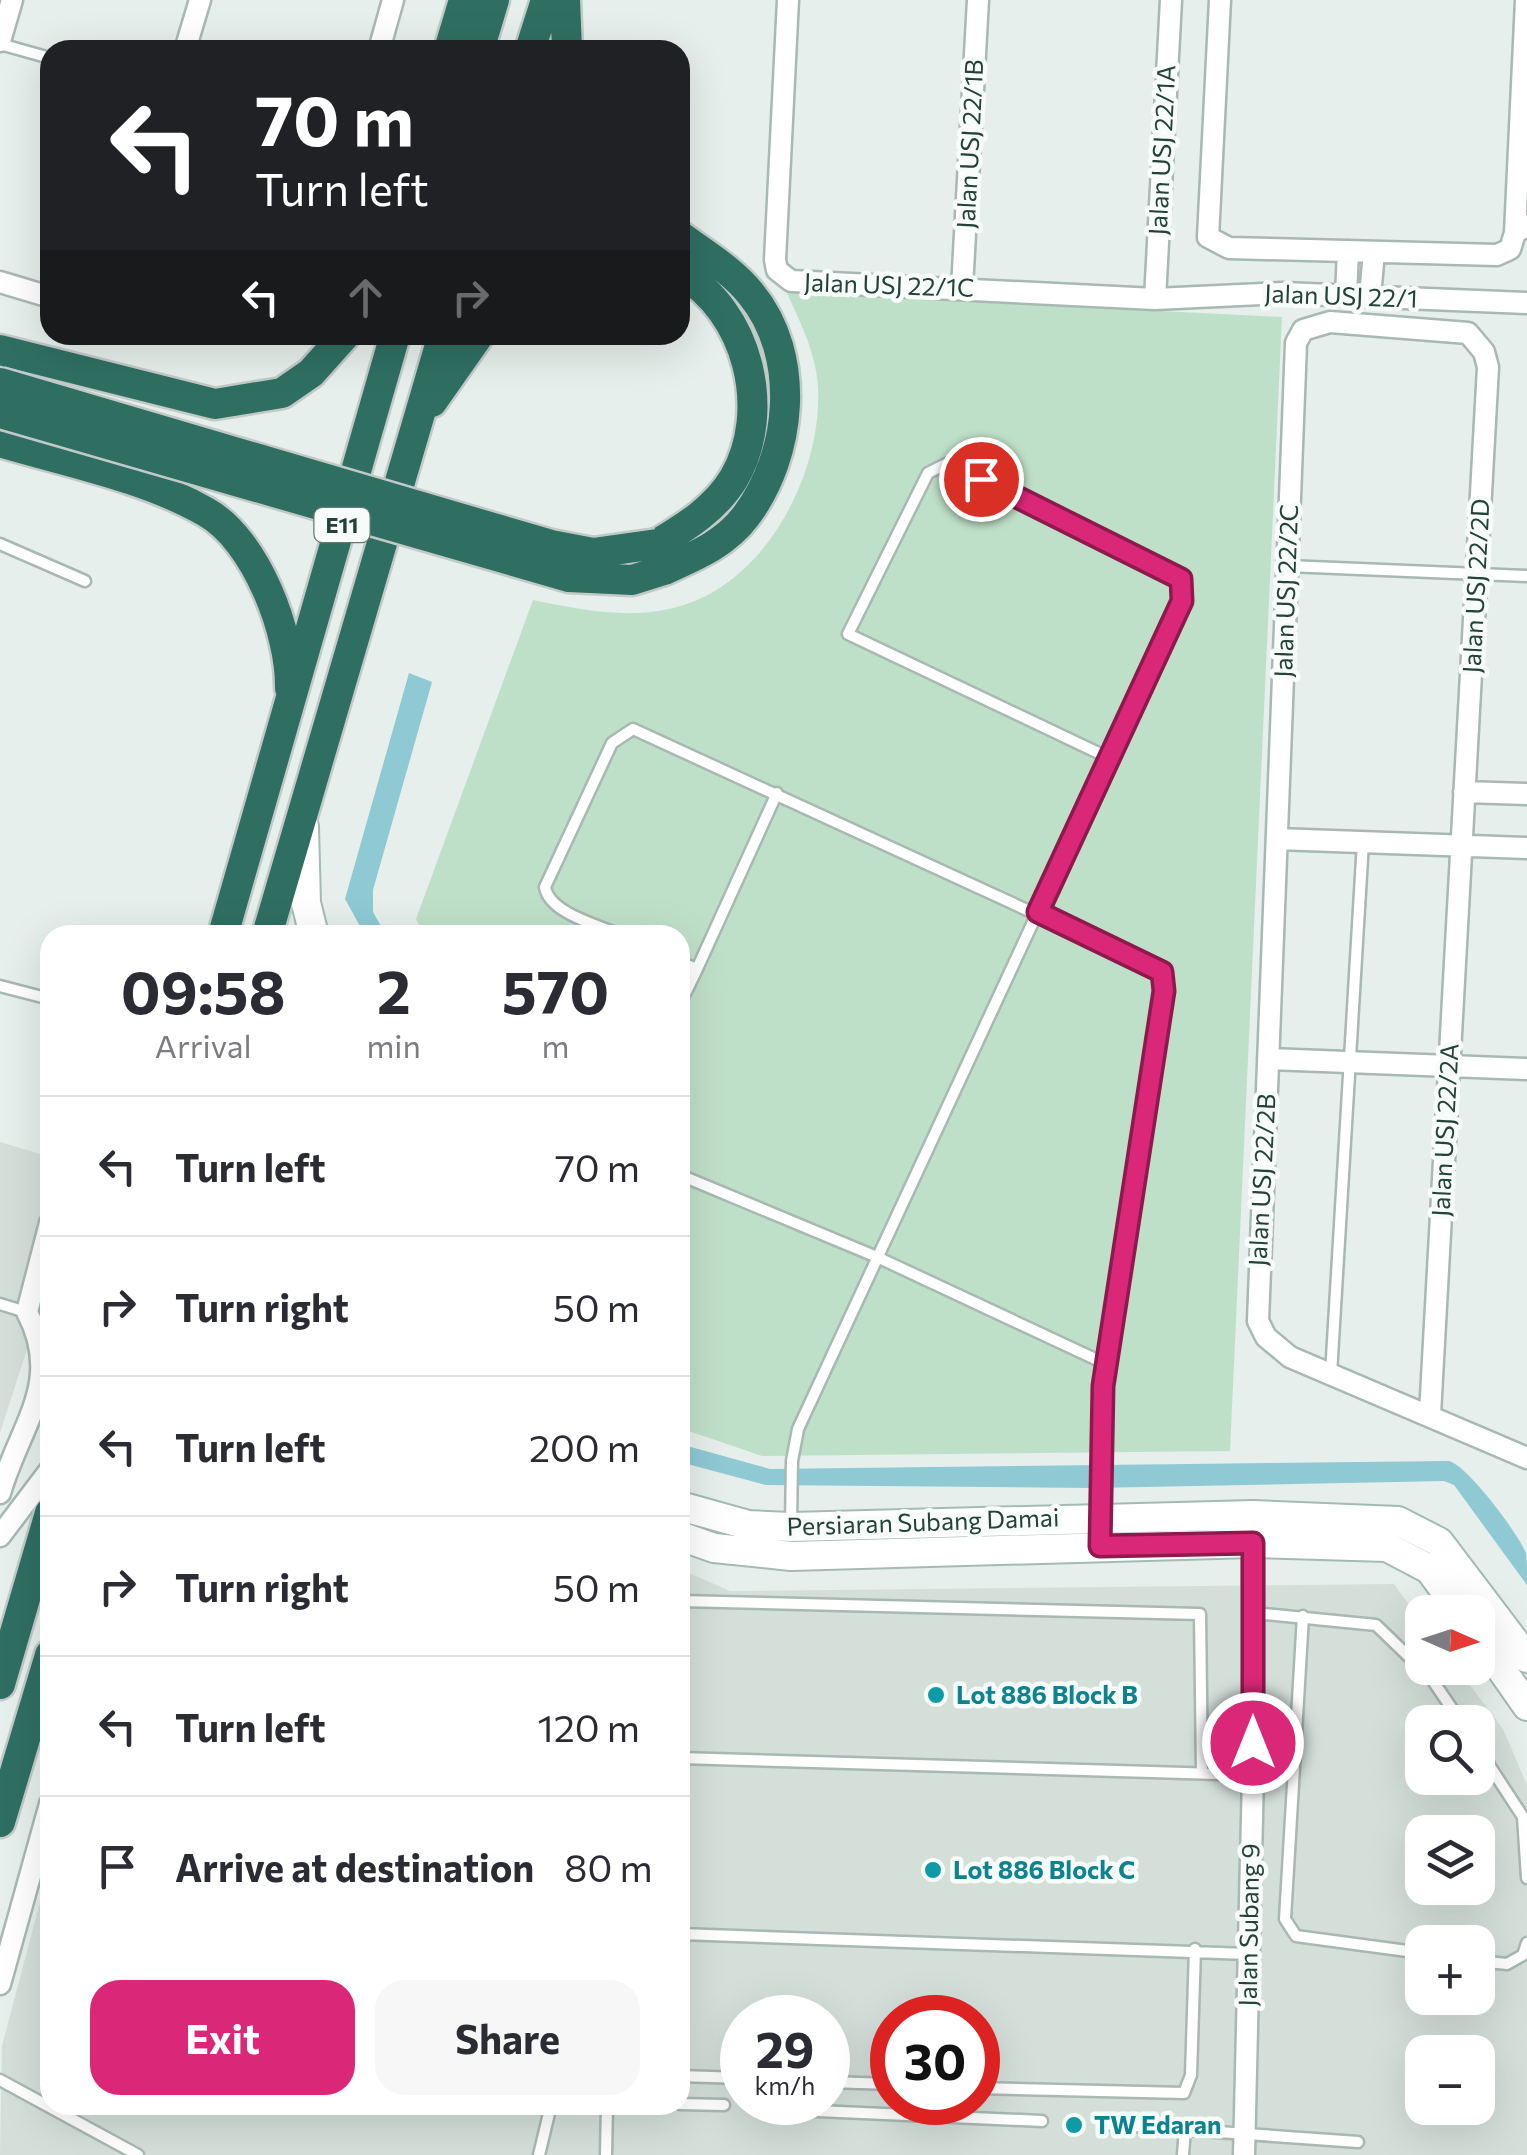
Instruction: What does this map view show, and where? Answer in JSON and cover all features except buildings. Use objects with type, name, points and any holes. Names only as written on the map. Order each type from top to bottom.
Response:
[{"type":"highway","points":[[452,40],[464,0]]},
{"type":"highway","points":[[483,40],[494,0]]},
{"type":"highway","points":[[533,40],[546,0]]},
{"type":"highway","points":[[565,0],[567,40]]},
{"type":"highway","points":[[0,383],[551,545],[593,553],[661,557],[714,546],[745,518],[766,483],[786,408],[783,370],[769,323],[752,295],[690,244]]},
{"type":"highway","points":[[0,412],[568,577],[632,580],[714,504],[735,476],[752,405],[749,368],[736,329],[714,298],[690,280]]},
{"type":"highway","points":[[0,350],[214,404],[282,392],[311,373],[336,345]]},
{"type":"highway","name":"E11","points":[[226,925],[290,716],[391,345]]},
{"type":"highway","name":"E11","points":[[270,925],[441,345]]},
{"type":"highway","points":[[416,427],[472,345]]},
{"type":"highway","points":[[0,442],[162,492],[209,513],[233,536],[270,596],[290,670],[290,716]]},
{"type":"highway","points":[[0,1684],[40,1547]]},
{"type":"highway","points":[[0,1822],[40,1688]]},
{"type":"street","points":[[0,42],[12,0]]},
{"type":"street","points":[[187,40],[200,0]]},
{"type":"street","points":[[382,40],[394,0]]},
{"type":"street","name":"Jalan USJ 22/1C","points":[[788,0],[778,270],[801,283],[1155,299]]},
{"type":"street","name":"Jalan USJ 22/1B","points":[[962,288],[978,0]]},
{"type":"street","name":"Jalan USJ 22/1A","points":[[1155,299],[1171,0]]},
{"type":"street","points":[[1220,0],[1208,237],[1229,248],[1497,256],[1510,249],[1521,229],[1526,0]]},
{"type":"street","points":[[1346,296],[1348,251]]},
{"type":"street","points":[[1370,296],[1374,252]]},
{"type":"street","points":[[0,282],[40,294]]},
{"type":"street","name":"Jalan USJ 22/1","points":[[1155,299],[1250,294],[1527,304]]},
{"type":"street","name":"Jalan USJ 22/2C","points":[[1278,839],[1296,343],[1302,330],[1330,322],[1468,334]]},
{"type":"street","name":"Jalan USJ 22/2D","points":[[1462,846],[1488,367],[1484,352],[1468,334]]},
{"type":"street","points":[[1464,792],[1527,794]]},
{"type":"street","points":[[306,800],[302,846],[312,925]]},
{"type":"street","points":[[1278,839],[1527,848]]},
{"type":"street","name":"Jalan USJ 22/2B","points":[[1278,839],[1258,1320],[1276,1348],[1527,1458]]},
{"type":"street","name":"Jalan USJ 22/2A","points":[[1430,1414],[1462,846]]},
{"type":"street","points":[[1268,1059],[1527,1069]]},
{"type":"street","points":[[40,1262],[27,1312],[40,1337]]},
{"type":"street","points":[[0,1493],[4,1468],[40,1388]]},
{"type":"street","points":[[0,1536],[40,1483]]},
{"type":"street","name":"Persiaran Subang Damai","points":[[690,1509],[748,1526],[791,1527],[1099,1509],[1398,1522],[1439,1542],[1527,1658]]},
{"type":"street","name":"Jalan Subang 9","points":[[1244,2146],[1253,1775],[1253,1514]]},
{"type":"street","name":"Persiaran Subang Damai","points":[[690,1540],[714,1548],[790,1556],[1253,1543],[1387,1547],[1430,1569],[1448,1595]]},
{"type":"street","points":[[1495,1660],[1527,1706]]},
{"type":"street","points":[[0,1984],[40,1840]]},
{"type":"lane","points":[[0,42],[40,55]]},
{"type":"lane","points":[[791,1527],[792,1461],[798,1429],[1182,601],[1181,579],[948,463],[928,473],[848,634],[1109,758]]},
{"type":"lane","points":[[0,544],[85,581]]},
{"type":"lane","points":[[1287,566],[1527,576]]},
{"type":"lane","points":[[598,925],[557,906],[546,896],[545,886],[612,742],[622,733],[640,730],[1156,968],[1164,980],[1106,1364],[1099,1452],[1100,1546]]},
{"type":"lane","points":[[690,983],[778,793]]},
{"type":"lane","points":[[1330,1374],[1363,842]]},
{"type":"lane","points":[[690,967],[696,970]]},
{"type":"lane","points":[[0,986],[40,996]]},
{"type":"lane","points":[[690,1179],[877,1257],[1106,1364]]},
{"type":"lane","points":[[0,1304],[27,1312]]},
{"type":"lane","points":[[690,1601],[1200,1614],[1202,1773]]},
{"type":"lane","points":[[1253,1613],[1376,1625],[1431,1678],[1449,1705]]},
{"type":"lane","points":[[1303,1616],[1285,1919],[1296,1936],[1405,1951]]},
{"type":"lane","points":[[690,1758],[1253,1775]]},
{"type":"lane","points":[[1495,1774],[1523,1817],[1527,1878]]},
{"type":"lane","points":[[690,1934],[1194,1949],[1248,1954]]},
{"type":"lane","points":[[1495,1963],[1506,1964],[1523,1955],[1527,1943]]},
{"type":"lane","points":[[1000,2089],[1184,2093],[1190,2075],[1194,1949]]},
{"type":"lane","points":[[690,2076],[720,2077]]},
{"type":"lane","points":[[0,2080],[40,2101]]},
{"type":"lane","points":[[690,2104],[720,2105]]},
{"type":"lane","points":[[850,2112],[1042,2121]]},
{"type":"lane","points":[[66,2115],[138,2155]]},
{"type":"lane","points":[[539,2155],[549,2115]]},
{"type":"lane","points":[[606,2155],[607,2115]]},
{"type":"lane","points":[[1106,2124],[1185,2127],[1244,2146],[1358,2142]]},
{"type":"lane","points":[[1184,2155],[1185,2127]]},
{"type":"shaded area","points":[[0,1142],[40,1154],[40,1309],[0,1433]]},
{"type":"shaded area","points":[[690,1573],[730,1591],[1394,1584],[1405,1599],[1405,1685],[1470,1685],[1485,1705],[1405,1705],[1405,1795],[1495,1795],[1495,1718],[1527,1785],[1527,2155],[0,2155],[2,2046],[40,1902],[40,2115],[690,2115]]},
{"type":"green space","points":[[787,293],[1282,317],[1230,1451],[762,1456],[690,1431],[690,925],[419,925],[416,919],[533,600],[618,613],[669,609],[703,598],[733,579],[759,554],[781,524],[798,491],[817,420],[817,374]]},
{"type":"water","points":[[409,673],[432,682],[373,890],[373,912],[380,925],[359,925],[345,899]]},
{"type":"water","points":[[690,1447],[770,1469],[1449,1461],[1479,1487],[1521,1543],[1526,1553],[1527,1585],[1454,1485],[1444,1481],[1091,1488],[766,1485],[690,1465]]},
{"type":"place","name":"Lot 886 Block B","points":[[936,1695]]},
{"type":"place","name":"Lot 886 Block C","points":[[933,1870]]},
{"type":"place","name":"TW Edaran","points":[[1074,2125]]},
{"type":"route","points":[[981,479],[1181,579],[1182,601],[1038,912],[1162,972],[1164,991],[1103,1386],[1100,1546],[1253,1543],[1253,1743]]}]
